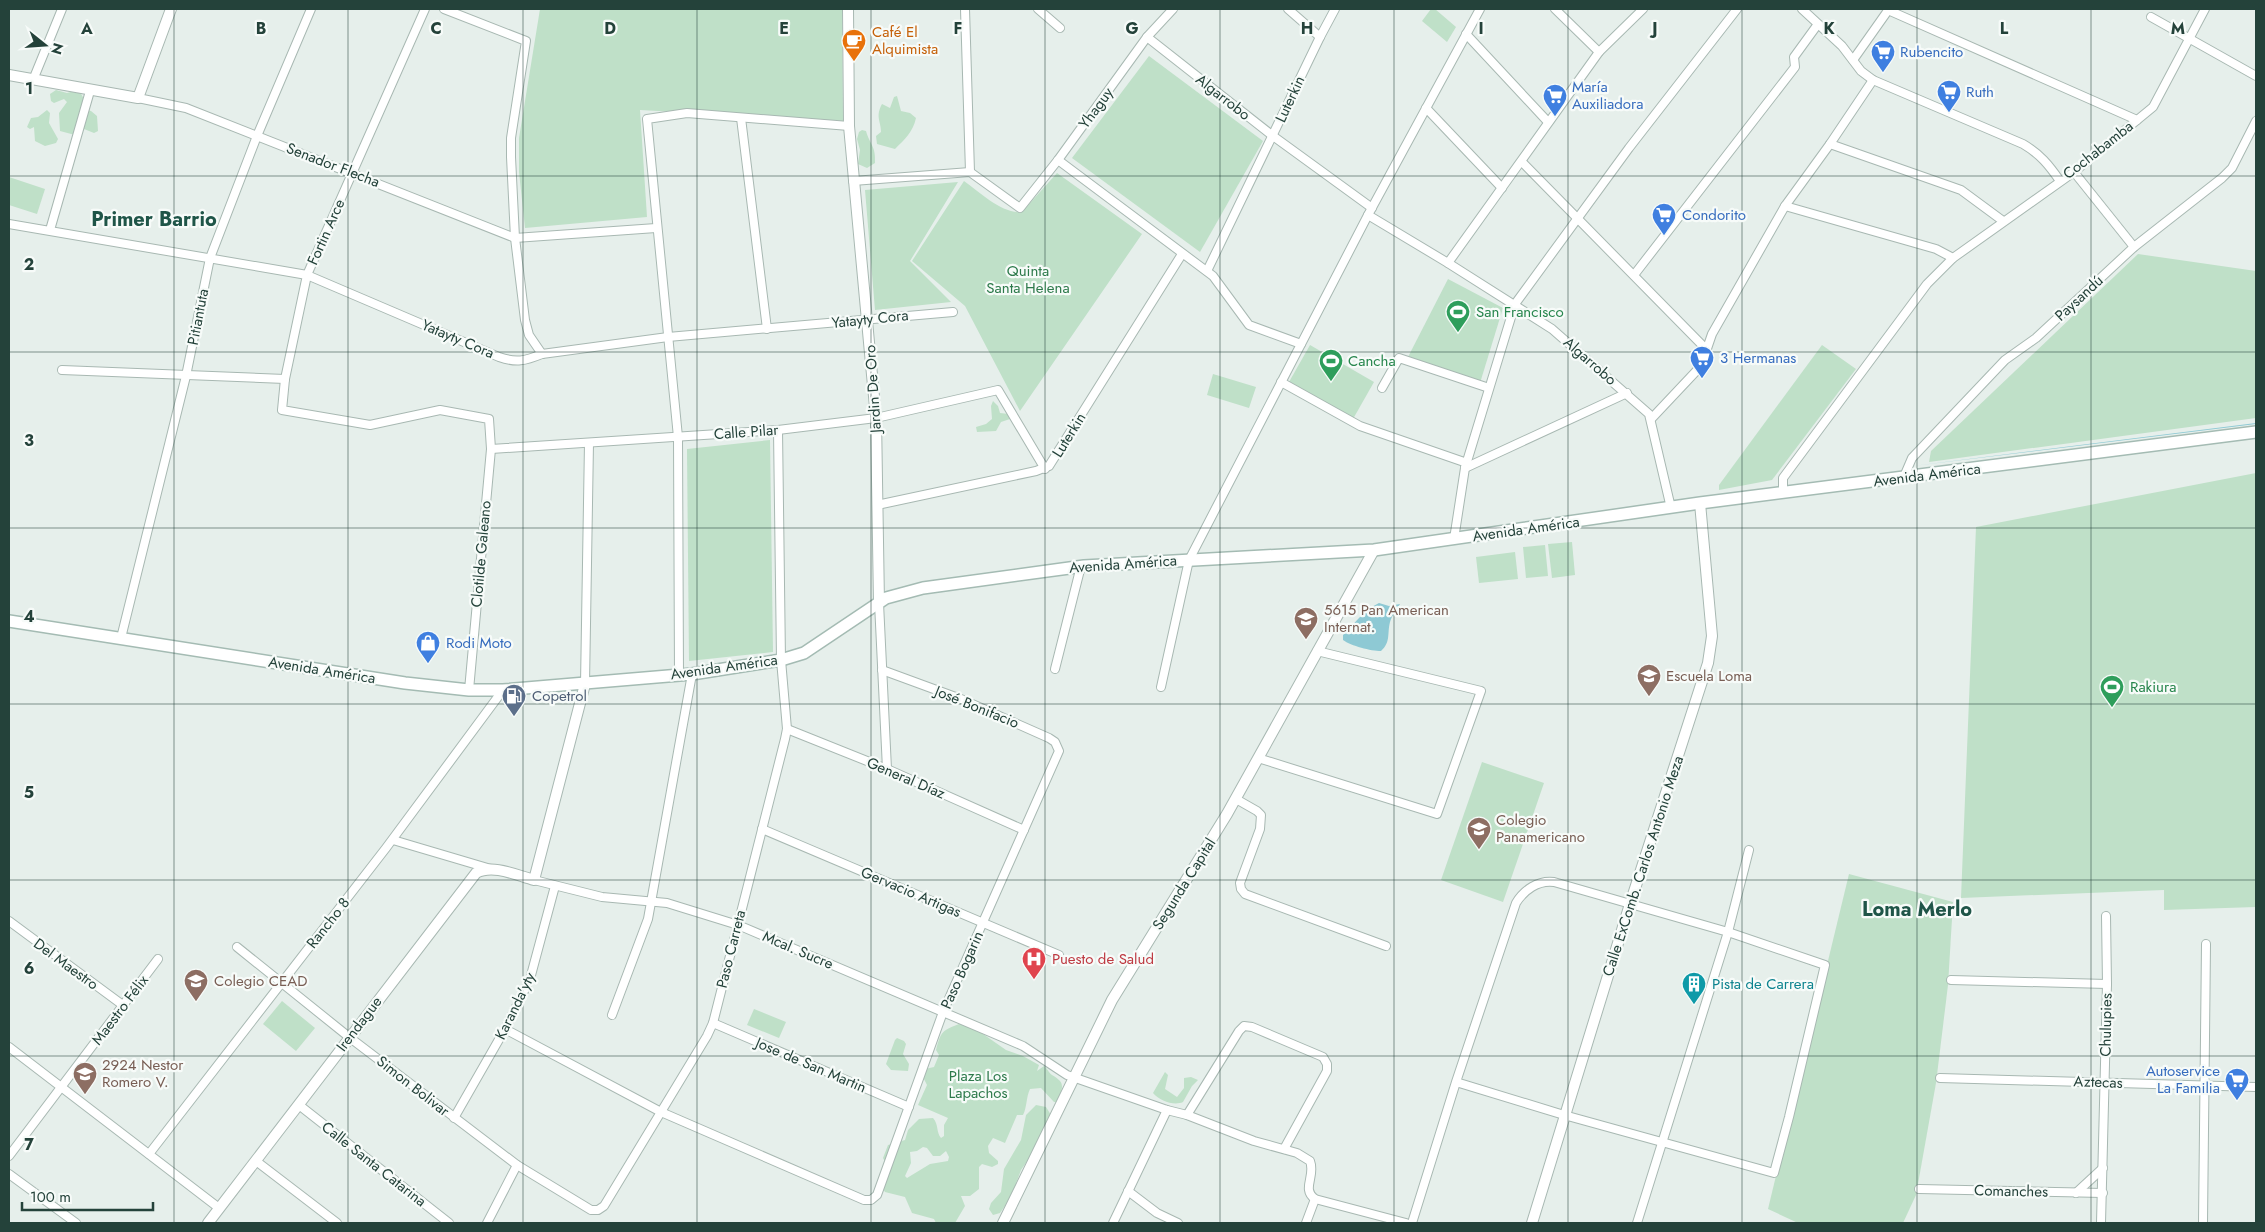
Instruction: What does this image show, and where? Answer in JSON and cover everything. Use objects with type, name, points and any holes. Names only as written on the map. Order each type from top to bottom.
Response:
[{"type":"main road","name":"Avenida América","points":[[9,621],[405,683],[469,690],[503,690],[585,684],[692,674],[781,660],[804,653],[879,603],[895,595],[923,588],[1081,566],[1374,550],[1700,503],[1903,479],[2256,432]]},
{"type":"street","points":[[34,80],[62,9]]},
{"type":"street","points":[[138,98],[171,9]]},
{"type":"street","name":"Pitiantuta","points":[[121,638],[186,376],[210,258],[256,136],[312,9]]},
{"type":"street","name":"Fortin Arce","points":[[425,9],[307,275],[285,379],[282,410],[370,425],[440,410],[489,419]]},
{"type":"street","points":[[444,9],[526,42],[511,138],[515,238],[524,320],[529,335],[542,354]]},
{"type":"street","name":"Jardin De Oro","points":[[848,9],[848,126],[876,418],[879,603],[887,769]]},
{"type":"street","points":[[853,181],[970,172],[965,9]]},
{"type":"street","points":[[1038,9],[1060,28]]},
{"type":"street","name":"Yhaguy","points":[[970,172],[1020,208],[1058,160],[1147,37],[1173,9]]},
{"type":"street","points":[[1288,9],[1320,37]]},
{"type":"street","name":"Luterkin","points":[[1206,271],[1335,9]]},
{"type":"street","points":[[1161,687],[1189,560],[1370,212],[1480,9]]},
{"type":"street","points":[[1555,9],[1599,52]]},
{"type":"street","points":[[1448,263],[1599,52],[1643,9]]},
{"type":"street","points":[[1454,539],[1466,466],[1515,304],[1629,148],[1737,9]]},
{"type":"street","points":[[1802,9],[1842,46],[1861,71],[1873,80],[2023,144],[2037,152],[2047,162],[2060,181]]},
{"type":"street","points":[[1852,60],[1889,9],[2137,120]]},
{"type":"street","name":"Cochabamba","points":[[1783,492],[1783,478],[1922,291],[1953,258],[2074,172],[2137,120],[2158,100],[2204,9]]},
{"type":"street","points":[[2151,17],[2256,76]]},
{"type":"street","points":[[1634,275],[1795,67],[1794,57],[1818,24]]},
{"type":"street","points":[[1466,34],[1548,122]]},
{"type":"street","name":"Algarrobo","points":[[1147,37],[1370,212],[1559,334],[1627,393],[1652,418]]},
{"type":"street","name":"Senador Flecha","points":[[9,75],[186,108],[515,238],[656,228]]},
{"type":"street","points":[[1671,508],[1652,418],[1701,366],[1712,334],[1785,206],[1873,80]]},
{"type":"street","points":[[50,230],[90,91]]},
{"type":"street","points":[[1426,108],[1502,188]]},
{"type":"street","points":[[679,675],[678,437],[656,228],[647,118],[687,113],[848,126]]},
{"type":"street","points":[[741,118],[767,329]]},
{"type":"street","name":"Paysandú","points":[[1903,479],[1912,458],[1991,373],[2020,348],[2036,338],[2134,247],[2232,168],[2256,121]]},
{"type":"street","points":[[1830,144],[1961,190],[2003,221]]},
{"type":"street","points":[[1058,160],[1212,276],[1249,325],[1301,344]]},
{"type":"street","points":[[1522,162],[1707,350]]},
{"type":"street","points":[[2074,172],[2134,247]]},
{"type":"street","points":[[1785,206],[1936,249],[1953,258]]},
{"type":"street","name":"Yatayty Cora","points":[[9,224],[307,275],[507,360],[523,362],[542,354],[668,337],[952,312]]},
{"type":"street","name":"Luterkin","points":[[877,505],[1045,469],[1057,456],[1182,254]]},
{"type":"street","points":[[1382,388],[1399,358],[1489,388]]},
{"type":"street","points":[[62,370],[285,379]]},
{"type":"street","points":[[1281,382],[1360,426],[1466,466],[1627,393]]},
{"type":"street","name":"Calle Pilar","points":[[491,449],[778,430],[876,418],[998,390],[1045,469]]},
{"type":"street","name":"Clotilde Galeano","points":[[469,690],[491,449],[489,419]]},
{"type":"street","name":"Paso Carreta","points":[[598,1210],[608,1200],[713,1023],[787,729],[781,660],[778,430]]},
{"type":"street","points":[[393,840],[534,880],[585,684],[590,443]]},
{"type":"street","name":"Calle ExComb. Carlos Antonio Meza","points":[[1532,1223],[1630,904],[1704,677],[1711,649],[1710,608],[1700,503]]},
{"type":"street","name":"Segunda Capital","points":[[1004,1223],[1112,1000],[1236,799],[1374,550]]},
{"type":"street","points":[[1055,669],[1081,566]]},
{"type":"street","points":[[1258,758],[1437,814],[1481,691],[1317,651]]},
{"type":"street","name":"José Bonifacio","points":[[882,670],[961,698],[1049,738],[1058,747],[1057,756]]},
{"type":"street","points":[[612,1015],[648,919],[692,674]]},
{"type":"street","name":"Rancho 8","points":[[149,1154],[393,840],[503,690]]},
{"type":"street","name":"General Díaz","points":[[787,729],[887,769],[1024,830]]},
{"type":"street","name":"Paso Bogarin","points":[[661,1112],[864,1200],[872,1200],[881,1188],[943,1012],[1057,756]]},
{"type":"street","points":[[1236,799],[1261,815],[1260,829],[1240,883],[1241,889],[1245,894],[1386,946]]},
{"type":"street","name":"Gervacio Artigas","points":[[762,829],[1059,954]]},
{"type":"street","points":[[1638,1223],[1728,932],[1749,850]]},
{"type":"street","name":"Irendague","points":[[208,1223],[468,883],[482,870],[493,869]]},
{"type":"street","name":"Mcal. Sucre","points":[[534,880],[602,896],[677,905],[738,925],[1023,1046],[1074,1078],[1167,1110],[1188,1114],[1254,1141],[1284,1149],[1310,1161],[1313,1168],[1309,1191],[1310,1195],[1315,1199]]},
{"type":"street","points":[[1412,1223],[1456,1082],[1516,903],[1521,895],[1536,885],[1549,882],[1630,904],[1728,932],[1825,965],[1790,1117],[1774,1173],[1564,1115],[1456,1082]]},
{"type":"street","name":"Karanda'yty","points":[[454,1118],[505,1029],[536,965],[555,886]]},
{"type":"street","name":"Chulupies","points":[[2101,1223],[2104,1168],[2107,984],[2106,916]]},
{"type":"street","name":"Del Maestro","points":[[9,921],[124,1006]]},
{"type":"street","points":[[2203,1223],[2206,944]]},
{"type":"street","name":"Simon Bolivar","points":[[236,947],[349,1037],[517,1165],[585,1207],[598,1210]]},
{"type":"street","name":"Maestro Félix","points":[[9,1156],[158,959]]},
{"type":"street","points":[[1951,980],[2107,984]]},
{"type":"street","name":"Jose de San Martin","points":[[713,1023],[910,1107]]},
{"type":"street","points":[[1188,1114],[1238,1031],[1244,1026],[1252,1027],[1323,1057],[1327,1064],[1327,1071],[1284,1149]]},
{"type":"street","points":[[505,1029],[661,1112]]},
{"type":"street","points":[[9,1046],[219,1208]]},
{"type":"street","name":"Aztecas","points":[[1940,1078],[2256,1087]]},
{"type":"street","name":"Calle Santa Catarina","points":[[299,1105],[449,1223]]},
{"type":"street","points":[[1113,1223],[1167,1110]]},
{"type":"street","points":[[256,1161],[337,1223]]},
{"type":"street","points":[[487,1223],[517,1165]]},
{"type":"street","points":[[2076,1193],[2104,1168]]},
{"type":"street","points":[[9,1174],[76,1223]]},
{"type":"street","name":"Comanches","points":[[1920,1189],[2103,1193]]},
{"type":"street","points":[[1128,1191],[1157,1213],[1178,1223]]},
{"type":"street","points":[[1306,1223],[1315,1199],[1406,1223]]},
{"type":"green space","points":[[540,9],[842,9],[843,121],[640,110],[647,217],[525,228],[519,172],[519,138]]},
{"type":"green space","points":[[1431,9],[1435,9],[1456,27],[1447,42],[1422,21]]},
{"type":"green space","points":[[1149,56],[1263,141],[1200,252],[1072,158]]},
{"type":"green space","points":[[56,90],[67,93],[80,92],[84,99],[81,108],[91,111],[97,116],[98,131],[94,133],[84,129],[75,135],[60,131],[59,113],[67,102],[64,99],[54,103],[51,101],[50,94]]},
{"type":"green space","points":[[897,96],[901,111],[910,113],[916,118],[911,131],[895,149],[877,144],[876,136],[881,132],[879,116],[882,104],[890,108],[894,97]]},
{"type":"green space","points":[[47,110],[50,113],[49,123],[58,139],[56,143],[45,146],[35,141],[34,127],[30,129],[27,127],[31,118],[38,117]]},
{"type":"green space","points":[[862,130],[866,131],[875,153],[875,163],[867,168],[858,164],[860,150],[857,139],[859,132]]},
{"type":"green space","name":"Quinta Santa Helena","points":[[1057,173],[1142,234],[1020,411],[965,306],[912,261],[964,181],[999,206],[1014,212],[1022,212]]},
{"type":"green space","points":[[9,177],[45,189],[37,214],[9,205]]},
{"type":"green space","points":[[958,182],[910,261],[951,302],[875,310],[865,190]]},
{"type":"green space","points":[[2138,254],[2256,271],[2256,418],[1929,462],[1931,451]]},
{"type":"green space","name":"San Francisco","points":[[1448,279],[1503,308],[1480,383],[1408,357]]},
{"type":"green space","name":"Cancha","points":[[1310,345],[1374,382],[1353,419],[1289,382]]},
{"type":"green space","points":[[1822,345],[1856,369],[1772,480],[1719,490],[1719,485]]},
{"type":"green space","points":[[1213,374],[1256,387],[1249,408],[1207,395]]},
{"type":"green space","points":[[993,401],[998,406],[1000,413],[1009,414],[1010,419],[1001,422],[996,431],[977,432],[976,427],[986,424],[992,419],[991,406]]},
{"type":"green space","points":[[770,440],[773,652],[689,661],[687,449]]},
{"type":"green space","name":"Rakiura","points":[[2256,473],[2256,907],[2164,910],[2164,890],[1961,898],[1976,527]]},
{"type":"green space","points":[[1572,542],[1575,575],[1552,578],[1548,544]]},
{"type":"green space","points":[[1545,545],[1548,576],[1526,578],[1523,547]]},
{"type":"green space","points":[[1515,552],[1518,579],[1479,583],[1476,557]]},
{"type":"green space","points":[[1482,762],[1544,783],[1503,902],[1441,880]]},
{"type":"green space","points":[[1849,874],[1953,902],[1948,985],[1936,1083],[1916,1195],[1903,1223],[1798,1223],[1768,1209]]},
{"type":"green space","points":[[282,1001],[315,1028],[296,1051],[263,1024]]},
{"type":"green space","points":[[754,1009],[786,1022],[779,1038],[747,1025]]},
{"type":"green space","name":"Plaza Los Lapachos","points":[[959,1024],[973,1027],[1006,1050],[1023,1056],[1039,1065],[1037,1071],[1044,1066],[1060,1080],[1062,1089],[1057,1102],[1054,1102],[1041,1088],[1030,1089],[1023,1115],[1017,1115],[1005,1143],[993,1138],[988,1146],[989,1153],[998,1161],[998,1164],[992,1167],[982,1164],[979,1167],[979,1189],[970,1196],[961,1196],[965,1206],[955,1223],[936,1223],[934,1219],[912,1213],[905,1197],[885,1192],[883,1189],[885,1177],[890,1171],[883,1158],[888,1145],[905,1140],[908,1130],[919,1119],[933,1118],[939,1136],[941,1138],[944,1136],[944,1125],[948,1118],[918,1105],[927,1085],[923,1077],[925,1069],[934,1067],[939,1055],[936,1050],[941,1035],[946,1030]],"holes":[[[923,1147],[927,1148],[933,1156],[940,1156],[946,1151],[949,1157],[948,1161],[930,1164],[907,1178],[905,1176],[911,1163],[910,1152],[917,1151]]]},
{"type":"green space","points":[[897,1038],[906,1044],[903,1054],[909,1064],[908,1071],[891,1070],[886,1064]]},
{"type":"green space","points":[[1165,1072],[1168,1075],[1165,1089],[1177,1097],[1184,1088],[1184,1078],[1191,1077],[1198,1080],[1192,1086],[1183,1102],[1167,1102],[1153,1093]]},
{"type":"green space","points":[[1036,1105],[1046,1107],[1051,1115],[1037,1147],[1021,1170],[1011,1197],[1000,1213],[993,1215],[989,1209],[991,1203],[1001,1192],[1004,1169],[1021,1140],[1026,1115]]},
{"type":"water","points":[[2256,423],[2256,424],[1913,466]]},
{"type":"water","points":[[1379,603],[1389,606],[1400,604],[1391,619],[1384,648],[1381,651],[1361,648],[1343,640],[1343,635],[1369,609]]},
{"type":"place","name":"Café El Alquimista","points":[[854,62]]},
{"type":"place","name":"Rubencito","points":[[1883,73]]},
{"type":"place","name":"Ruth","points":[[1949,113]]},
{"type":"place","name":"María Auxiliadora","points":[[1555,117]]},
{"type":"place","name":"Condorito","points":[[1664,236]]},
{"type":"place","name":"San Francisco","points":[[1458,333]]},
{"type":"place","name":"3 Hermanas","points":[[1702,379]]},
{"type":"place","name":"Cancha","points":[[1331,382]]},
{"type":"place","name":"5615 Pan American Internat.","points":[[1306,640]]},
{"type":"place","name":"Rodi Moto","points":[[428,664]]},
{"type":"place","name":"Escuela Loma","points":[[1649,697]]},
{"type":"place","name":"Rakiura","points":[[2112,708]]},
{"type":"place","name":"Copetrol","points":[[514,717]]},
{"type":"place","name":"Colegio Panamericano","points":[[1479,850]]},
{"type":"place","name":"Puesto de Salud","points":[[1034,980]]},
{"type":"place","name":"Colegio CEAD","points":[[196,1002]]},
{"type":"place","name":"Pista de Carrera","points":[[1694,1005]]},
{"type":"place","name":"2924 Nestor Romero V.","points":[[85,1095]]},
{"type":"place","name":"Autoservice La Familia","points":[[2237,1101]]},
{"type":"district","name":"Primer Barrio","points":[[154,219]]},
{"type":"district","name":"Loma Merlo","points":[[1917,909]]}]
